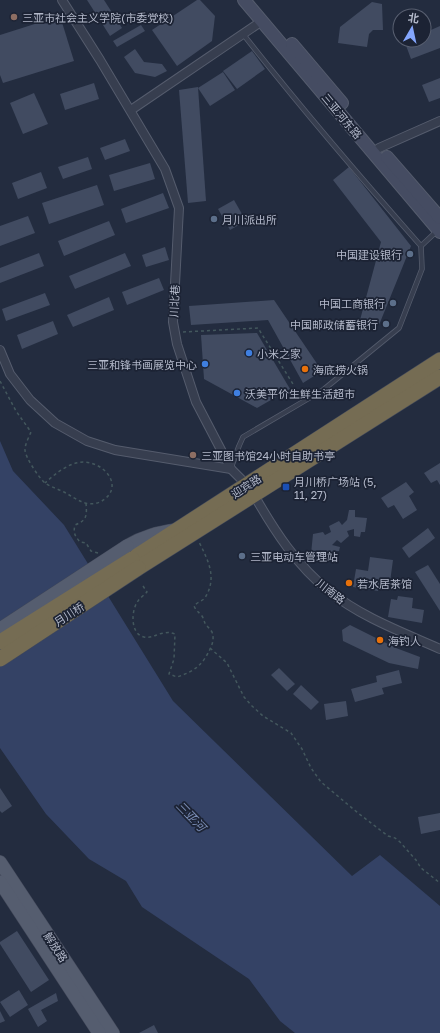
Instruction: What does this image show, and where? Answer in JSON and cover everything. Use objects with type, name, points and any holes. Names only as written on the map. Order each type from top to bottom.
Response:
[{"type":"highway","name":"迎宾路","points":[[132,558],[195,533],[250,490],[440,360]]},
{"type":"highway","name":"迎宾路","points":[[132,558],[178,529],[250,490],[440,377]]},
{"type":"highway","name":"月川桥","points":[[0,642],[132,558]]},
{"type":"highway","name":"月川桥","points":[[0,659],[132,558]]},
{"type":"main road","name":"三亚河东路","points":[[244,0],[439,227]]},
{"type":"main road","name":"三亚河东路","points":[[254,0],[379,148],[439,227]]},
{"type":"main road","points":[[0,629],[132,558]]},
{"type":"main road","name":"解放路","points":[[0,862],[113,1033]]},
{"type":"main road","name":"解放路","points":[[0,882],[99,1033]]},
{"type":"street","name":"川北巷","points":[[62,0],[166,169],[179,208],[173,322],[183,366],[196,402],[231,469],[250,490]]},
{"type":"street","points":[[130,110],[262,21]]},
{"type":"street","points":[[379,148],[440,121]]},
{"type":"street","points":[[0,350],[10,374],[30,400],[55,423],[86,441],[115,450],[231,469]]},
{"type":"street","name":"川南路","points":[[250,490],[273,527],[301,564],[328,591],[360,612],[440,649]]},
{"type":"lane","points":[[231,469],[243,437],[323,390],[399,328],[422,269],[421,246],[273,72],[243,34]]},
{"type":"lane","points":[[421,246],[439,227]]},
{"type":"path","points":[[175,333],[258,328],[293,384]]},
{"type":"path","points":[[0,381],[16,411],[31,432],[25,449],[26,456],[45,483],[63,491],[80,502],[98,503],[107,498],[110,492],[111,479],[109,474],[103,468],[84,462],[64,468],[45,483]]},
{"type":"path","points":[[86,503],[87,514],[82,522],[75,525],[73,531],[80,542],[86,543],[91,551],[100,554]]},
{"type":"path","points":[[143,586],[147,592],[138,601],[134,610],[134,627],[138,634],[143,637],[165,633],[175,634],[174,659],[169,674],[177,677],[191,672],[204,660],[210,648],[213,637],[202,616],[195,610],[194,606],[206,596],[211,571],[209,563],[195,533]]},
{"type":"path","points":[[210,648],[220,655],[227,663],[244,697],[252,706],[263,716],[291,733],[302,749],[311,768],[321,782],[388,836],[396,838],[416,860],[421,868],[440,883]]},
{"type":"water","name":"三亚河","points":[[0,441],[13,471],[64,525],[173,701],[352,876],[380,855],[440,906],[440,1033],[295,1033],[280,1021],[249,979],[142,907],[126,881],[89,859],[46,814],[0,748]]},
{"type":"building","points":[[87,0],[104,0],[122,28],[110,36]]},
{"type":"building","points":[[197,0],[200,0],[215,16],[212,41],[177,66],[152,30]]},
{"type":"building","points":[[372,2],[382,4],[383,30],[373,30],[369,34],[367,47],[338,43],[340,27]]},
{"type":"building","points":[[60,16],[74,61],[3,83],[0,75],[0,35]]},
{"type":"building","points":[[141,25],[145,31],[117,47],[113,41]]},
{"type":"building","points":[[440,26],[440,48],[411,59],[407,48],[432,48],[432,30]]},
{"type":"building","points":[[135,49],[144,62],[162,64],[167,71],[155,77],[135,73],[124,57]]},
{"type":"building","points":[[252,51],[265,69],[237,89],[223,71]]},
{"type":"building","points":[[223,72],[235,90],[210,106],[198,88]]},
{"type":"building","points":[[440,78],[440,98],[429,102],[422,85]]},
{"type":"building","points":[[94,83],[99,99],[65,110],[60,94]]},
{"type":"building","points":[[198,87],[206,201],[188,203],[179,90]]},
{"type":"building","points":[[34,93],[48,124],[23,134],[10,103]]},
{"type":"building","points":[[125,139],[130,151],[105,160],[100,148]]},
{"type":"building","points":[[88,157],[92,169],[63,179],[58,167]]},
{"type":"building","points":[[150,163],[155,179],[114,191],[109,175]]},
{"type":"building","points":[[349,167],[411,246],[379,325],[360,320],[381,242],[333,180]]},
{"type":"building","points":[[41,172],[47,188],[18,199],[12,183]]},
{"type":"building","points":[[97,185],[104,205],[49,224],[42,203]]},
{"type":"building","points":[[163,193],[169,208],[126,223],[121,209]]},
{"type":"building","points":[[234,200],[246,221],[230,230],[218,209]]},
{"type":"building","points":[[28,216],[35,233],[0,246],[0,226]]},
{"type":"building","points":[[109,221],[115,235],[64,256],[58,241]]},
{"type":"building","points":[[165,247],[169,260],[146,267],[142,255]]},
{"type":"building","points":[[39,253],[44,266],[0,283],[0,268]]},
{"type":"building","points":[[125,253],[131,266],[75,289],[69,276]]},
{"type":"building","points":[[159,278],[164,290],[127,305],[122,292]]},
{"type":"building","points":[[45,293],[50,305],[6,321],[2,309]]},
{"type":"building","points":[[109,297],[114,310],[73,327],[67,315]]},
{"type":"building","points":[[274,300],[322,371],[303,383],[268,320],[191,325],[189,306]]},
{"type":"building","points":[[53,321],[58,334],[22,349],[17,335]]},
{"type":"building","points":[[257,333],[290,389],[257,408],[204,379],[201,335]]},
{"type":"building","points":[[440,463],[440,485],[437,480],[431,483],[424,473]]},
{"type":"building","points":[[406,482],[414,492],[409,496],[417,510],[403,519],[394,505],[388,508],[381,498]]},
{"type":"building","points":[[349,510],[355,510],[355,517],[367,518],[365,532],[361,532],[360,537],[354,536],[354,529],[347,531],[349,536],[341,543],[337,540],[332,545],[340,547],[339,551],[334,551],[332,558],[311,554],[313,534],[323,532],[325,535],[331,532],[329,526],[339,521],[342,525],[347,520]]},
{"type":"building","points":[[428,528],[435,538],[409,558],[402,548]]},
{"type":"building","points":[[370,557],[393,560],[390,582],[380,580],[378,591],[353,587],[356,569],[368,571]]},
{"type":"building","points":[[428,565],[440,584],[440,611],[415,572]]},
{"type":"building","points":[[398,596],[413,598],[412,608],[424,610],[422,623],[388,617],[391,599],[397,600]]},
{"type":"building","points":[[350,625],[396,648],[420,657],[418,669],[389,663],[343,641],[342,630]]},
{"type":"building","points":[[279,668],[295,684],[287,691],[271,675]]},
{"type":"building","points":[[399,670],[402,683],[382,688],[384,694],[355,702],[351,689],[377,682],[376,676]]},
{"type":"building","points":[[301,685],[319,702],[311,710],[293,694]]},
{"type":"building","points":[[346,701],[348,716],[326,720],[324,704]]},
{"type":"building","points":[[0,788],[12,806],[2,813],[0,811]]},
{"type":"building","points":[[440,813],[440,830],[421,834],[418,817]]},
{"type":"building","points":[[17,931],[49,980],[31,992],[0,944],[0,942]]},
{"type":"building","points":[[19,990],[28,1005],[10,1017],[0,1002]]},
{"type":"building","points":[[56,993],[58,1001],[41,1010],[47,1021],[38,1027],[28,1009]]},
{"type":"building","points":[[0,1011],[5,1021],[0,1023]]},
{"type":"building","points":[[154,1025],[158,1033],[139,1033]]},
{"type":"place","name":"三亚市社会主义学院(市委党校)","points":[[14,17]]},
{"type":"place","name":"月川派出所","points":[[214,219]]},
{"type":"place","name":"中国建设银行","points":[[410,254]]},
{"type":"place","name":"中国工商银行","points":[[393,303]]},
{"type":"place","name":"中国邮政储蓄银行","points":[[386,324]]},
{"type":"place","name":"小米之家","points":[[249,353]]},
{"type":"place","name":"三亚和锋书画展览中心","points":[[205,364]]},
{"type":"place","name":"海底捞火锅","points":[[305,369]]},
{"type":"place","name":"沃美平价生鲜生活超市","points":[[237,393]]},
{"type":"place","name":"三亚图书馆24小时自助书亭","points":[[193,455]]},
{"type":"place","name":"月川桥广场站 (5, 11, 27)","points":[[286,487]]},
{"type":"place","name":"三亚电动车管理站","points":[[242,556]]},
{"type":"place","name":"若水居茶馆","points":[[349,583]]},
{"type":"place","name":"海钓人","points":[[380,640]]}]
